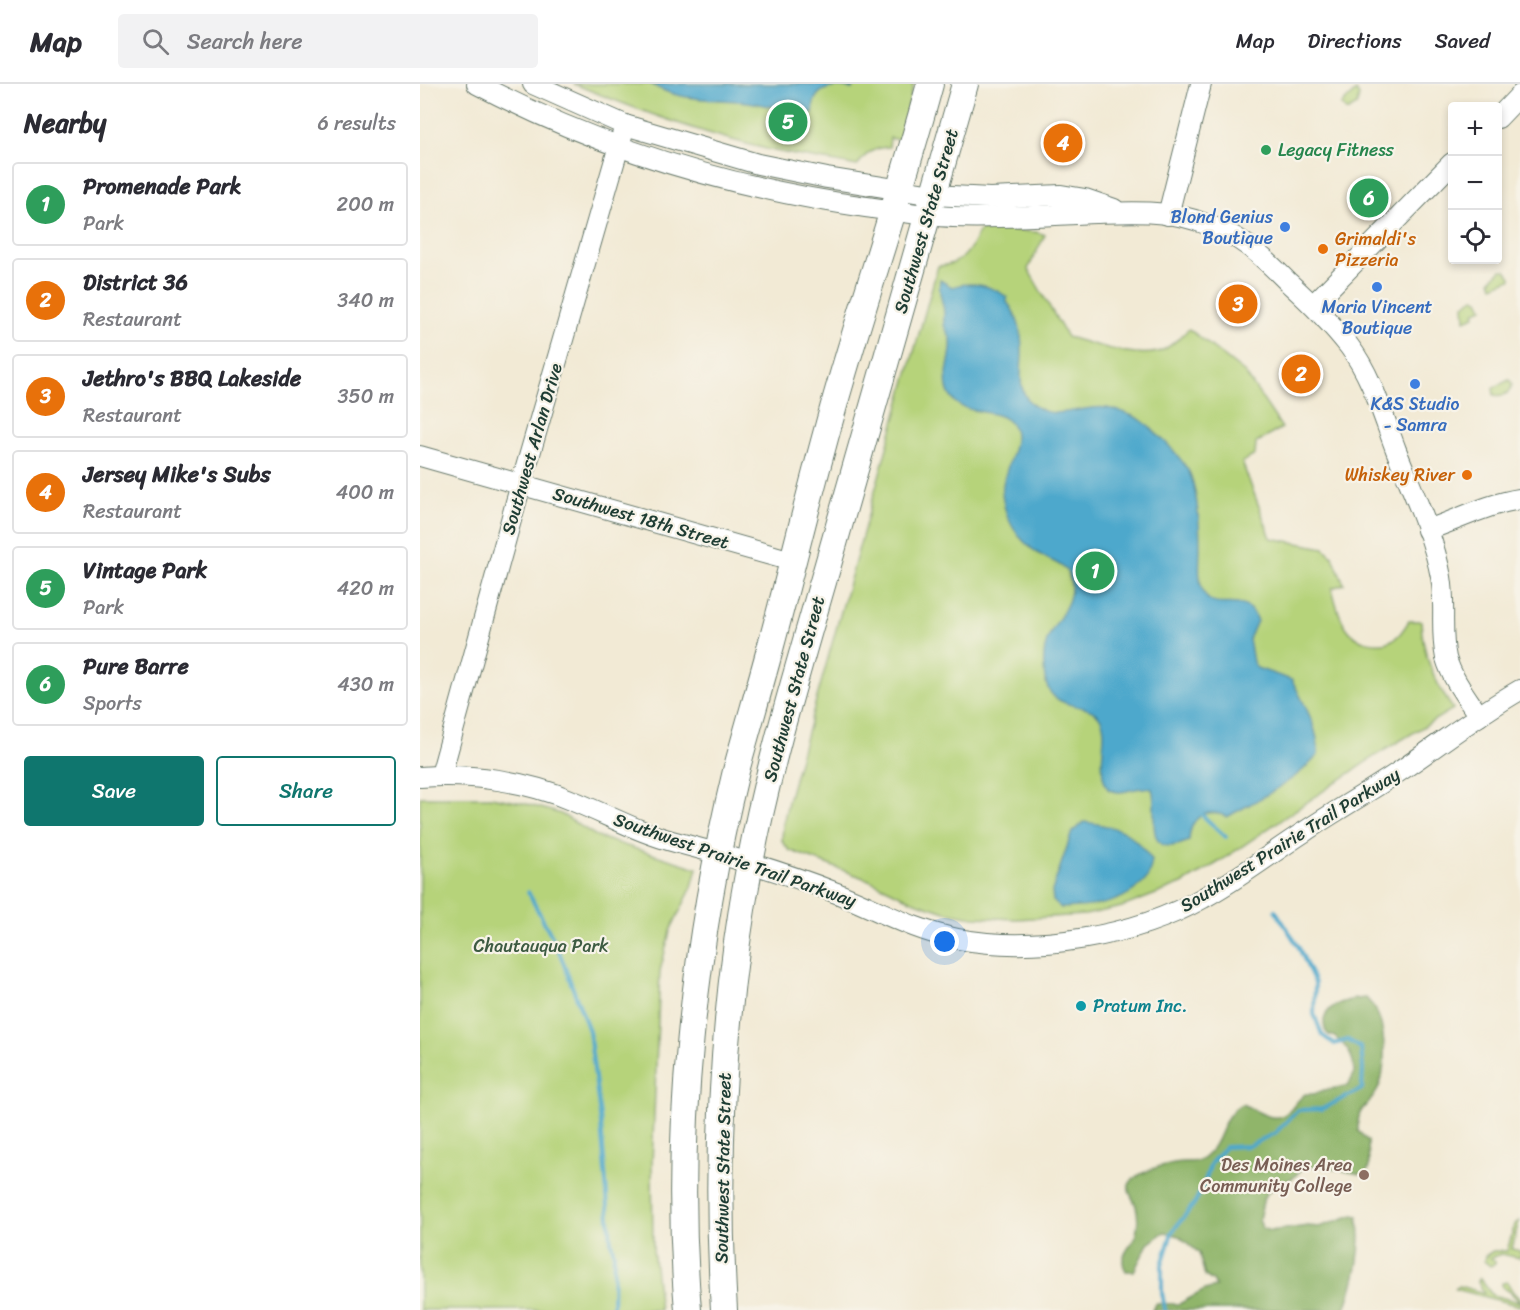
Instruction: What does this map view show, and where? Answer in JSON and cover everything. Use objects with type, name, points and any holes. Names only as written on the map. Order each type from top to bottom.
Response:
[{"type":"main road","name":"Southwest State Street","points":[[688,1310],[684,1198],[685,1119],[689,1057],[701,955],[719,854],[736,773],[840,384],[930,84]]},
{"type":"main road","name":"Southwest State Street","points":[[724,1310],[720,1237],[722,1095],[730,993],[750,863],[783,725],[965,84]]},
{"type":"main road","points":[[792,561],[804,562],[831,553]]},
{"type":"main road","points":[[783,725],[788,676],[804,588],[803,574],[792,561]]},
{"type":"street","points":[[477,84],[547,118],[619,147],[683,169],[752,187],[822,201],[896,200]]},
{"type":"street","points":[[532,84],[625,124],[758,164],[827,178],[896,200],[929,205],[981,218],[1125,212],[1168,215],[1199,222],[1237,239],[1259,255],[1313,305],[1361,364],[1427,530],[1441,574],[1446,658],[1452,673],[1479,716]]},
{"type":"street","points":[[1168,215],[1201,84]]},
{"type":"street","points":[[1502,113],[1520,95]]},
{"type":"street","name":"Southwest Arlan Drive","points":[[441,775],[625,124]]},
{"type":"street","points":[[1313,305],[1448,167]]},
{"type":"street","name":"Southwest 18th Street","points":[[420,456],[792,561]]},
{"type":"street","points":[[1427,530],[1469,513],[1505,501],[1520,499]]},
{"type":"street","name":"Southwest Prairie Trail Parkway","points":[[420,777],[441,775],[525,784],[571,800],[669,841],[750,863],[836,893],[916,928],[949,937],[1021,943],[1056,942],[1092,937],[1152,920],[1205,897],[1398,773],[1520,690]]},
{"type":"green space","points":[[574,84],[914,84],[899,140],[890,138],[889,147],[870,152],[857,166],[775,151],[724,138],[648,113]]},
{"type":"green space","points":[[1356,91],[1359,96],[1357,105],[1347,111],[1341,105]]},
{"type":"green space","points":[[980,230],[1036,232],[1045,235],[1028,269],[1067,337],[1115,350],[1153,353],[1167,348],[1189,329],[1245,373],[1282,428],[1256,443],[1255,455],[1242,462],[1271,538],[1324,548],[1333,557],[1344,584],[1332,588],[1337,605],[1346,627],[1358,638],[1380,643],[1393,640],[1409,621],[1421,621],[1424,645],[1431,667],[1453,709],[1378,754],[1219,862],[1182,884],[1122,907],[1085,915],[1016,919],[974,917],[945,912],[789,850],[782,841],[789,797],[938,266],[960,260],[973,244]]},
{"type":"green space","points":[[1501,270],[1506,270],[1511,279],[1493,286],[1491,280]]},
{"type":"green space","points":[[1474,298],[1479,300],[1483,308],[1474,312],[1475,316],[1465,320],[1464,305]]},
{"type":"green space","points":[[1509,380],[1512,386],[1509,392],[1504,395],[1494,395],[1493,388]]},
{"type":"green space","name":"Chautauqua Park","points":[[420,797],[491,797],[523,803],[561,814],[598,837],[697,868],[692,887],[670,931],[660,971],[652,1164],[653,1249],[660,1310],[420,1310]]},
{"type":"green space","points":[[1366,998],[1375,1009],[1384,1041],[1384,1063],[1380,1083],[1373,1097],[1363,1108],[1358,1123],[1358,1131],[1368,1141],[1369,1167],[1366,1173],[1360,1174],[1320,1166],[1303,1168],[1294,1177],[1269,1191],[1264,1197],[1259,1219],[1262,1228],[1270,1231],[1308,1226],[1319,1227],[1353,1215],[1358,1216],[1359,1252],[1345,1310],[1152,1310],[1156,1304],[1179,1304],[1205,1290],[1216,1287],[1213,1281],[1205,1276],[1199,1253],[1179,1236],[1164,1232],[1148,1244],[1134,1271],[1126,1271],[1123,1260],[1136,1234],[1137,1224],[1136,1206],[1129,1187],[1132,1180],[1161,1166],[1196,1162],[1204,1158],[1212,1149],[1230,1114],[1242,1104],[1265,1115],[1277,1117],[1288,1112],[1305,1094],[1347,1086],[1353,1074],[1353,1061],[1342,1043],[1327,1033],[1324,1021],[1329,1010],[1334,1006]]},
{"type":"green space","points":[[1519,1221],[1512,1249],[1520,1251],[1520,1258],[1501,1254],[1491,1258],[1495,1264],[1490,1266],[1484,1261],[1485,1256],[1493,1251],[1507,1251],[1515,1224]]},
{"type":"green space","points":[[1480,1278],[1492,1295],[1520,1302],[1520,1306],[1455,1289],[1459,1286],[1484,1293],[1478,1281]]},
{"type":"green space","points":[[1507,1282],[1520,1302],[1502,1287],[1502,1283]]},
{"type":"water","points":[[651,84],[855,84],[852,89],[837,87],[820,93],[816,98],[813,113],[748,102],[686,97]]},
{"type":"water","points":[[940,280],[952,287],[966,284],[981,285],[1007,297],[1020,332],[1023,390],[1029,401],[1038,408],[1056,413],[1097,408],[1120,411],[1143,422],[1174,451],[1188,470],[1194,486],[1202,590],[1210,601],[1239,604],[1246,606],[1252,612],[1257,621],[1249,639],[1253,662],[1257,668],[1292,680],[1310,716],[1316,736],[1318,755],[1309,765],[1275,790],[1227,817],[1212,813],[1200,816],[1192,826],[1189,841],[1173,846],[1163,845],[1157,840],[1152,789],[1140,788],[1119,792],[1108,789],[1102,771],[1104,732],[1100,718],[1094,712],[1059,700],[1046,684],[1045,649],[1048,638],[1069,600],[1071,584],[1069,575],[1063,567],[1039,554],[1024,542],[1008,518],[1002,491],[1015,437],[1010,423],[996,415],[962,407],[950,395],[946,380],[951,341],[944,325]]},
{"type":"water","points":[[1084,822],[1116,828],[1130,836],[1152,860],[1150,872],[1143,883],[1120,899],[1091,906],[1061,908],[1053,901],[1052,891],[1072,832]]},
{"type":"waterway","points":[[1202,815],[1226,837]]},
{"type":"waterway","points":[[528,892],[557,946],[589,1031],[614,1253],[613,1310]]},
{"type":"waterway","points":[[1165,1310],[1162,1293],[1162,1265],[1172,1232],[1194,1204],[1203,1187],[1211,1163],[1225,1147],[1249,1146],[1275,1133],[1298,1110],[1322,1109],[1362,1089],[1361,1048],[1348,1040],[1334,1044],[1322,1035],[1314,1014],[1315,983],[1298,946],[1275,910]]},
{"type":"place","name":"Vintage Park","points":[[788,122]]},
{"type":"place","name":"Jersey Mike's Subs","points":[[1063,143]]},
{"type":"place","name":"Legacy Fitness","points":[[1266,150]]},
{"type":"place","name":"Pure Barre","points":[[1369,198]]},
{"type":"place","name":"Blond Genius Boutique","points":[[1285,227]]},
{"type":"place","name":"Grimaldi's Pizzeria","points":[[1323,249]]},
{"type":"place","name":"Maria Vincent Boutique","points":[[1377,287]]},
{"type":"place","name":"Jethro's BBQ Lakeside","points":[[1238,304]]},
{"type":"place","name":"District 36","points":[[1301,374]]},
{"type":"place","name":"K&S Studio - Samra","points":[[1415,384]]},
{"type":"place","name":"Whiskey River","points":[[1467,475]]},
{"type":"place","name":"Promenade Park","points":[[1095,571]]},
{"type":"place","name":"Pratum Inc.","points":[[1081,1006]]},
{"type":"place","name":"Des Moines Area Community College","points":[[1364,1175]]}]
